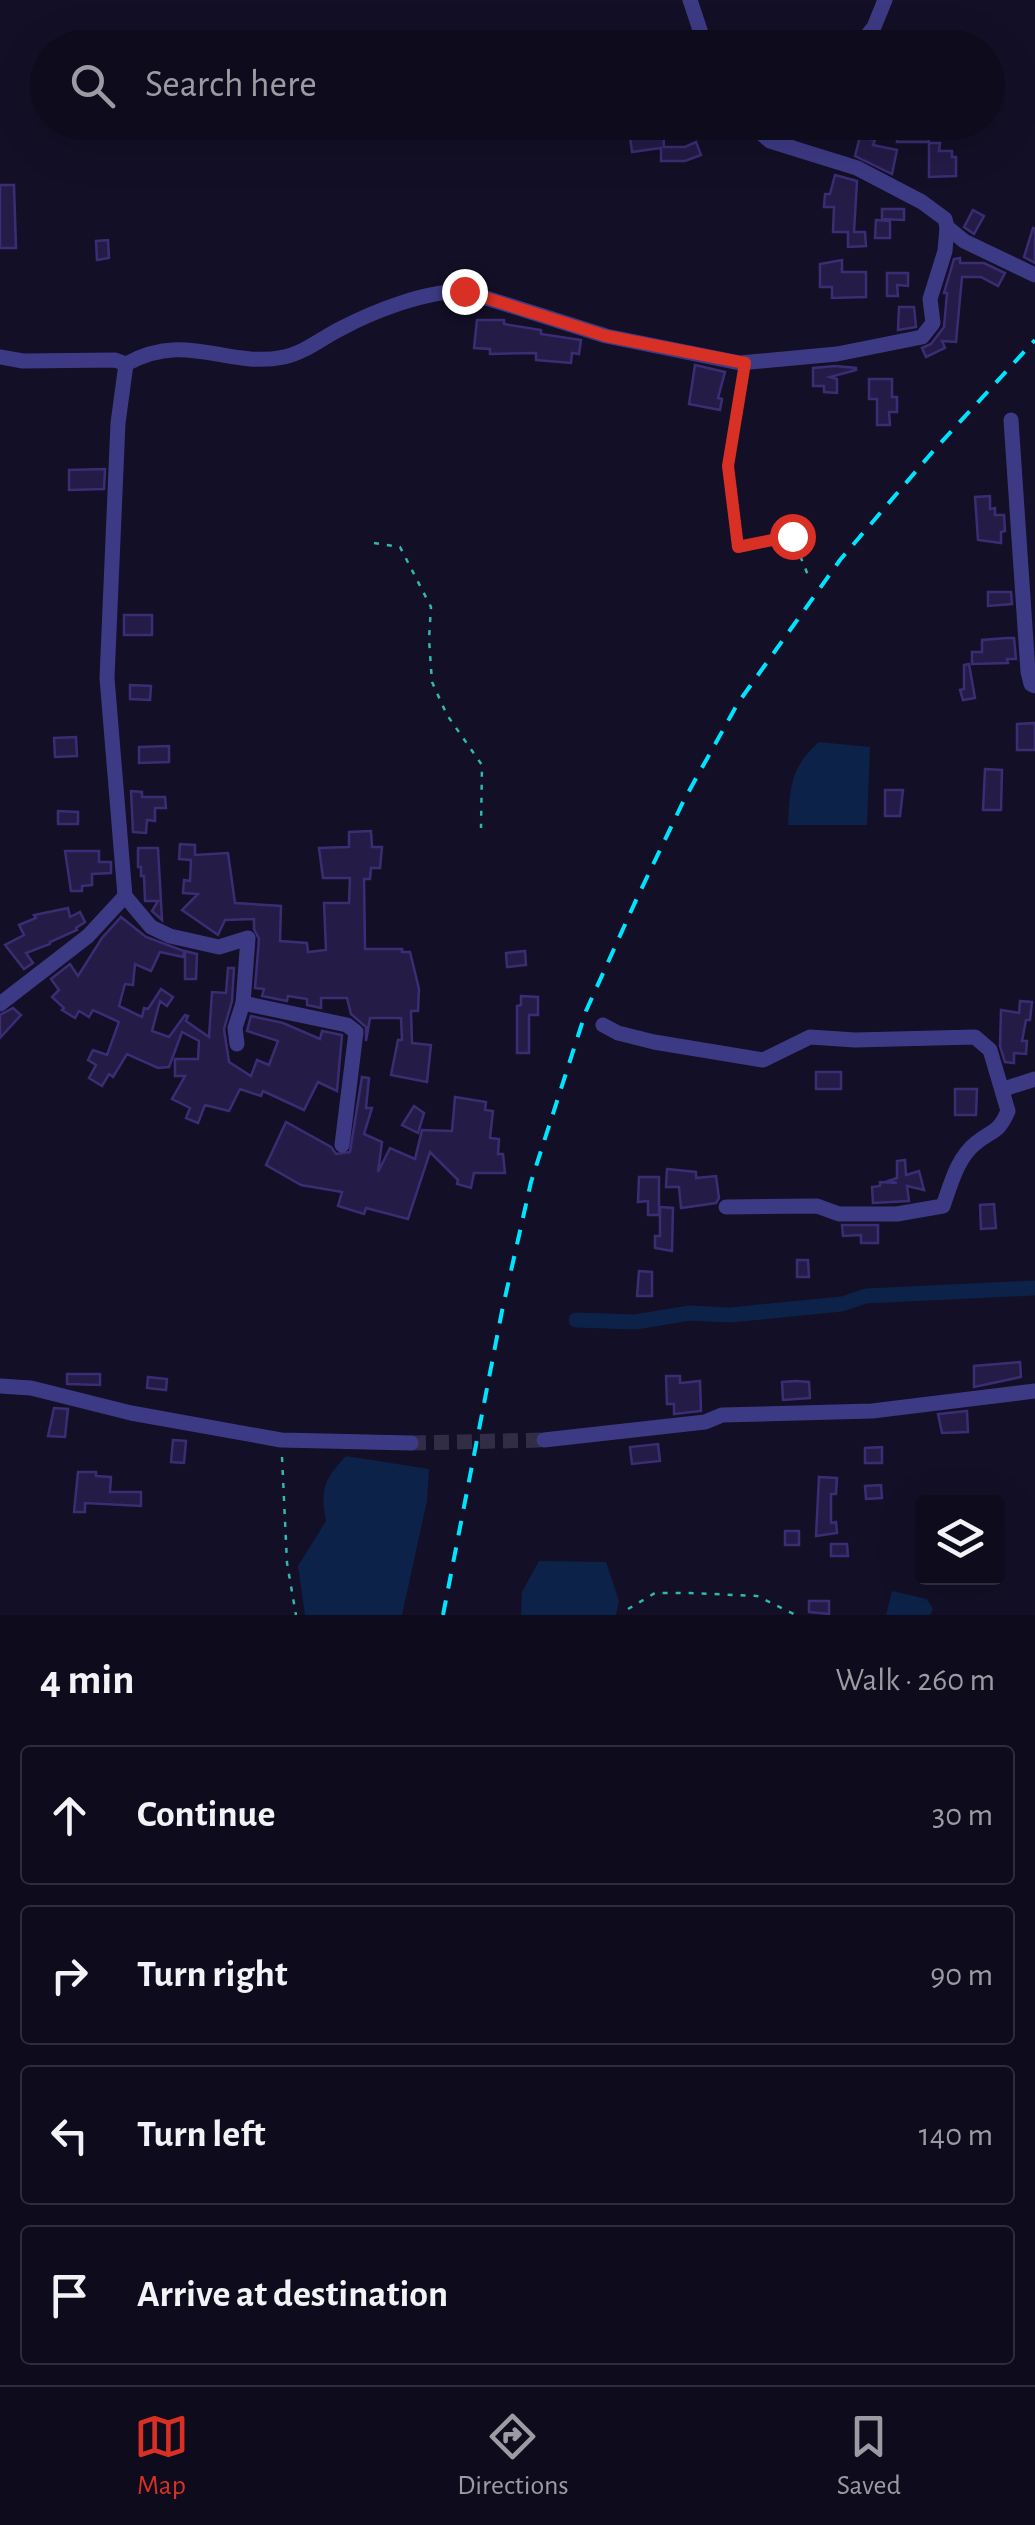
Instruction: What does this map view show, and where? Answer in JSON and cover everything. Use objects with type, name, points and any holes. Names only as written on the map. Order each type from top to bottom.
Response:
[{"type":"street","points":[[690,0],[700,30]]},
{"type":"street","points":[[872,30],[885,0]]},
{"type":"street","points":[[0,357],[22,361],[115,360],[126,364],[146,353],[171,349],[282,358],[357,321],[444,291],[464,291],[606,336],[745,363],[838,354],[922,336],[933,323],[932,288],[945,251],[945,219],[922,202],[857,168],[769,140]]},
{"type":"street","points":[[782,144],[785,140]]},
{"type":"street","points":[[947,227],[964,241],[1035,275]]},
{"type":"street","points":[[126,364],[118,423],[107,678],[125,896],[152,928],[170,936],[219,947],[248,938],[243,1003],[234,1028],[236,1044]]},
{"type":"street","points":[[1011,420],[1028,672],[1035,686]]},
{"type":"street","points":[[0,1004],[88,936],[125,896]]},
{"type":"street","points":[[243,1003],[347,1025],[356,1032],[342,1145]]},
{"type":"street","points":[[603,1024],[618,1033],[654,1042],[763,1060],[810,1038],[975,1038],[990,1050],[1008,1111],[1000,1129],[978,1141],[960,1162],[943,1206],[898,1214],[839,1214],[816,1206],[726,1208]]},
{"type":"street","points":[[1004,1088],[1035,1079]]},
{"type":"street","points":[[0,1386],[32,1388],[131,1413],[282,1440],[411,1443]]},
{"type":"street","points":[[544,1440],[705,1422],[722,1415],[872,1410],[1035,1391]]},
{"type":"path","points":[[745,363],[728,466],[738,547],[792,536],[810,580]]},
{"type":"path","points":[[374,544],[400,547],[431,607],[432,682],[448,715],[482,765],[481,828]]},
{"type":"path","points":[[282,1440],[287,1564],[296,1615]]},
{"type":"path","points":[[628,1608],[655,1592],[690,1592],[757,1596],[796,1615]]},
{"type":"water","points":[[819,742],[870,747],[867,825],[788,825],[793,779],[809,751]]},
{"type":"water","points":[[346,1456],[429,1469],[427,1501],[402,1615],[305,1615],[298,1566],[326,1521],[326,1486]]},
{"type":"water","points":[[539,1561],[606,1562],[619,1601],[616,1615],[521,1615],[522,1592]]},
{"type":"water","points":[[892,1591],[927,1599],[933,1609],[930,1615],[886,1615]]},
{"type":"building","points":[[630,140],[664,140],[664,147],[685,147],[696,142],[701,155],[685,161],[661,161],[661,148],[632,152]]},
{"type":"building","points":[[859,140],[875,140],[873,145],[897,150],[892,174],[855,156]]},
{"type":"building","points":[[929,140],[929,142],[897,142]]},
{"type":"building","points":[[929,143],[940,143],[939,151],[952,151],[952,157],[956,157],[956,176],[929,177]]},
{"type":"building","points":[[835,175],[857,181],[854,232],[865,232],[866,246],[848,247],[848,232],[833,232],[834,207],[824,207],[825,194],[830,194]]},
{"type":"building","points":[[0,185],[14,185],[16,248],[0,248]]},
{"type":"building","points":[[882,209],[904,209],[904,220],[882,219]]},
{"type":"building","points":[[973,210],[984,216],[974,234],[964,227]]},
{"type":"building","points":[[876,220],[890,221],[890,238],[875,238]]},
{"type":"building","points":[[1035,229],[1035,263],[1024,257]]},
{"type":"building","points":[[108,240],[109,258],[97,260],[96,241]]},
{"type":"building","points":[[960,258],[960,263],[984,263],[1005,273],[998,286],[981,277],[962,277],[956,342],[942,341],[945,348],[926,357],[922,348],[931,344],[944,327],[944,293],[954,259]]},
{"type":"building","points":[[842,260],[842,272],[866,272],[866,297],[832,298],[832,287],[820,287],[820,264]]},
{"type":"building","points":[[887,273],[908,273],[908,286],[897,285],[898,296],[887,296]]},
{"type":"building","points":[[899,307],[914,307],[916,327],[898,330]]},
{"type":"building","points":[[477,320],[504,320],[504,324],[541,330],[541,334],[581,340],[579,354],[572,353],[571,363],[536,360],[536,353],[490,354],[490,349],[474,348]]},
{"type":"building","points":[[695,365],[725,372],[718,398],[722,399],[720,410],[689,404]]},
{"type":"building","points":[[835,366],[856,370],[830,377],[837,379],[837,393],[824,392],[824,386],[813,386],[813,368]]},
{"type":"building","points":[[869,379],[892,379],[897,412],[889,412],[890,425],[877,425],[877,399],[869,399]]},
{"type":"building","points":[[105,469],[104,489],[69,490],[69,470]]},
{"type":"building","points":[[990,496],[990,509],[995,508],[995,515],[1004,515],[1001,543],[978,540],[975,497]]},
{"type":"building","points":[[988,592],[1011,592],[1012,604],[988,606]]},
{"type":"building","points":[[124,615],[152,615],[152,635],[124,635]]},
{"type":"building","points":[[1014,638],[1016,659],[1007,659],[1008,663],[972,664],[972,652],[982,652],[982,640]]},
{"type":"building","points":[[969,664],[975,698],[963,700],[960,690],[964,689],[964,665]]},
{"type":"building","points":[[130,685],[151,686],[150,700],[130,699]]},
{"type":"building","points":[[1035,723],[1035,750],[1017,750],[1017,724]]},
{"type":"building","points":[[76,737],[77,756],[55,757],[54,738]]},
{"type":"building","points":[[169,746],[169,762],[139,763],[139,747]]},
{"type":"building","points":[[985,769],[1002,770],[1001,810],[983,810]]},
{"type":"building","points":[[885,790],[903,790],[900,816],[885,816]]},
{"type":"building","points":[[131,791],[142,792],[142,797],[165,797],[166,808],[155,808],[155,821],[147,820],[146,833],[133,832]]},
{"type":"building","points":[[58,811],[78,812],[78,824],[58,824]]},
{"type":"building","points":[[371,831],[372,847],[382,847],[380,868],[371,868],[370,879],[364,879],[365,949],[410,952],[419,989],[418,1011],[411,1011],[412,1043],[431,1045],[427,1082],[391,1075],[398,1040],[402,1040],[401,1018],[370,1018],[366,1041],[366,1027],[351,1014],[347,998],[321,998],[321,1008],[307,1005],[307,999],[288,996],[287,1001],[262,996],[264,989],[255,988],[259,939],[254,919],[225,920],[218,935],[182,910],[198,894],[183,893],[184,880],[190,881],[191,860],[179,859],[180,844],[195,845],[195,855],[228,853],[235,903],[281,906],[280,941],[307,943],[308,952],[326,950],[324,903],[349,903],[350,878],[323,878],[319,848],[349,847],[349,832]]},
{"type":"building","points":[[138,848],[158,848],[162,920],[152,911],[158,901],[145,901]]},
{"type":"building","points":[[65,851],[99,851],[99,862],[111,862],[111,873],[92,874],[92,885],[82,886],[82,891],[71,891]]},
{"type":"building","points":[[68,908],[70,917],[80,912],[85,922],[77,930],[26,953],[33,963],[24,969],[5,945],[24,935],[19,925],[36,918],[34,915]]},
{"type":"building","points":[[121,917],[146,937],[184,951],[183,957],[160,952],[151,971],[135,964],[133,985],[125,984],[119,1006],[142,1017],[144,1008],[148,1009],[161,989],[173,997],[167,1006],[160,1001],[152,1031],[169,1037],[185,1015],[186,1021],[209,1037],[212,992],[226,993],[228,968],[234,968],[232,1001],[224,1029],[229,1062],[251,1076],[257,1060],[269,1065],[278,1041],[247,1031],[251,1016],[283,1023],[320,1039],[322,1031],[342,1035],[337,1091],[318,1082],[304,1110],[263,1091],[261,1096],[240,1089],[229,1111],[205,1105],[198,1123],[186,1118],[190,1108],[172,1099],[185,1076],[175,1076],[175,1059],[198,1059],[199,1041],[182,1032],[169,1067],[158,1068],[127,1054],[113,1077],[109,1074],[102,1086],[89,1078],[96,1065],[88,1060],[93,1050],[107,1055],[119,1022],[93,1010],[89,1017],[79,1011],[75,1018],[62,1010],[52,997],[59,990],[51,979],[70,964],[78,976]]},
{"type":"building","points":[[185,951],[197,954],[196,979],[185,979]]},
{"type":"building","points":[[525,951],[526,965],[507,967],[506,953]]},
{"type":"building","points":[[521,996],[538,997],[538,1015],[529,1015],[529,1053],[517,1053],[517,1006],[521,1005]]},
{"type":"building","points":[[1020,1001],[1032,1002],[1022,1041],[1027,1041],[1026,1054],[1014,1053],[1014,1063],[1005,1062],[1000,1046],[1001,1010],[1019,1013]]},
{"type":"building","points":[[13,1008],[21,1015],[0,1038],[0,1015]]},
{"type":"building","points":[[816,1072],[841,1072],[841,1089],[816,1089]]},
{"type":"building","points":[[362,1077],[369,1078],[366,1108],[372,1108],[364,1134],[382,1142],[378,1172],[390,1148],[415,1159],[422,1130],[452,1131],[455,1097],[486,1102],[485,1110],[493,1111],[490,1138],[499,1139],[498,1154],[503,1154],[505,1173],[474,1173],[471,1188],[457,1184],[458,1180],[430,1152],[408,1219],[366,1208],[364,1214],[338,1206],[342,1192],[301,1185],[266,1165],[286,1122],[331,1147],[336,1154],[350,1152]]},
{"type":"building","points":[[955,1089],[977,1089],[976,1115],[955,1115]]},
{"type":"building","points":[[414,1106],[424,1113],[418,1133],[402,1125]]},
{"type":"building","points":[[905,1160],[906,1175],[919,1171],[924,1190],[907,1186],[909,1201],[873,1203],[872,1187],[880,1186],[880,1182],[897,1183],[888,1181],[897,1178],[897,1161]]},
{"type":"building","points":[[667,1169],[696,1172],[696,1178],[716,1176],[716,1203],[681,1208],[679,1187],[666,1187]]},
{"type":"building","points":[[639,1177],[659,1177],[659,1215],[648,1215],[648,1201],[638,1202]]},
{"type":"building","points":[[994,1204],[996,1228],[981,1229],[980,1205]]},
{"type":"building","points":[[660,1207],[673,1208],[672,1251],[655,1248],[655,1236],[660,1236]]},
{"type":"building","points":[[842,1225],[878,1225],[878,1243],[861,1243],[861,1235],[843,1236]]},
{"type":"building","points":[[797,1260],[808,1260],[809,1277],[797,1277]]},
{"type":"building","points":[[639,1271],[652,1272],[652,1296],[637,1296]]},
{"type":"building","points":[[1020,1362],[1021,1377],[974,1387],[974,1366]]},
{"type":"building","points":[[67,1374],[100,1374],[100,1385],[67,1384]]},
{"type":"building","points":[[666,1376],[680,1376],[680,1383],[700,1381],[701,1411],[674,1414],[674,1404],[667,1404]]},
{"type":"building","points":[[148,1377],[167,1379],[166,1390],[147,1388]]},
{"type":"building","points":[[782,1382],[809,1382],[810,1398],[783,1400]]},
{"type":"building","points":[[54,1408],[68,1409],[65,1437],[48,1436]]},
{"type":"building","points":[[967,1411],[968,1432],[942,1433],[938,1414]]},
{"type":"building","points":[[173,1440],[186,1441],[184,1463],[171,1462]]},
{"type":"building","points":[[658,1444],[660,1461],[632,1464],[630,1447]]},
{"type":"building","points":[[882,1447],[882,1463],[865,1463],[865,1448]]},
{"type":"building","points":[[78,1472],[111,1477],[110,1492],[141,1492],[141,1506],[85,1503],[85,1512],[74,1512]]},
{"type":"building","points":[[819,1477],[837,1478],[836,1494],[831,1494],[831,1523],[836,1522],[837,1533],[816,1536]]},
{"type":"building","points":[[881,1485],[882,1498],[866,1499],[865,1486]]},
{"type":"building","points":[[785,1531],[799,1531],[799,1545],[785,1545]]},
{"type":"building","points":[[831,1544],[847,1544],[848,1556],[831,1556]]},
{"type":"building","points":[[809,1601],[829,1601],[829,1614],[809,1612]]},
{"type":"waterway","points":[[576,1320],[635,1322],[690,1313],[730,1315],[842,1304],[866,1296],[1035,1288]]},
{"type":"tunnel","points":[[411,1443],[544,1440]]},
{"type":"railway","points":[[443,1615],[531,1182],[586,1011],[637,898],[684,800],[738,703],[840,560],[1035,340]]},
{"type":"route","points":[[464,291],[606,336],[745,363],[728,466],[738,547],[792,536]]}]
